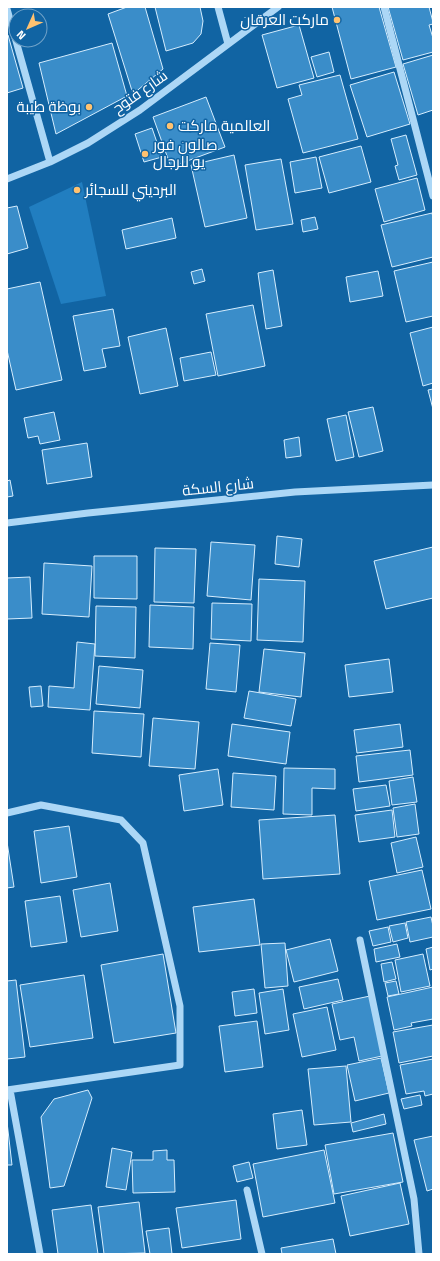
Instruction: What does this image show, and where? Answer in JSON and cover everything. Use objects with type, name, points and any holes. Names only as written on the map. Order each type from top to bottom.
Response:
[{"type":"street","points":[[218,7],[228,44]]},
{"type":"street","name":"شارع فتوح","points":[[7,179],[50,162],[88,143],[140,110],[278,7]]},
{"type":"street","points":[[384,7],[433,196]]},
{"type":"street","points":[[16,48],[50,162]]},
{"type":"street","name":"شارع السكة","points":[[7,523],[88,513],[295,492],[433,485]]},
{"type":"street","points":[[7,813],[41,805],[121,820],[143,843],[180,1006],[180,1065],[8,1090],[40,1254]]},
{"type":"street","points":[[360,940],[414,1199],[419,1254]]},
{"type":"street","points":[[248,1190],[262,1254]]},
{"type":"shaded area","points":[[82,182],[106,296],[61,304],[29,207]]},
{"type":"building","points":[[127,7],[145,7],[163,69],[133,94],[108,14]]},
{"type":"building","points":[[155,7],[200,7],[203,21],[201,34],[193,43],[166,51]]},
{"type":"building","points":[[332,7],[379,7],[396,67],[351,79]]},
{"type":"building","points":[[388,7],[429,7],[433,22],[433,24],[429,25],[433,38],[433,52],[403,60]]},
{"type":"building","points":[[299,25],[314,78],[277,88],[262,35]]},
{"type":"building","points":[[8,35],[8,48],[12,48],[23,88],[7,93]]},
{"type":"building","points":[[112,43],[127,96],[56,134],[39,63]]},
{"type":"building","points":[[329,52],[334,72],[317,77],[311,57]]},
{"type":"building","points":[[433,55],[433,110],[418,115],[403,64]]},
{"type":"building","points":[[394,72],[410,124],[367,137],[350,85]]},
{"type":"building","points":[[340,75],[358,139],[303,153],[288,99],[302,95],[299,85]]},
{"type":"building","points":[[206,97],[225,147],[171,167],[153,117]]},
{"type":"building","points":[[152,128],[162,157],[144,162],[135,134]]},
{"type":"building","points":[[406,135],[417,175],[399,180],[395,166],[398,165],[391,139]]},
{"type":"building","points":[[361,146],[371,182],[329,193],[319,157]]},
{"type":"building","points":[[234,155],[247,218],[205,227],[191,165]]},
{"type":"building","points":[[316,157],[322,188],[295,193],[290,162]]},
{"type":"building","points":[[281,159],[293,224],[256,230],[245,165]]},
{"type":"building","points":[[417,178],[425,210],[384,222],[375,189]]},
{"type":"building","points":[[17,206],[28,248],[7,254],[7,208]]},
{"type":"building","points":[[432,213],[433,257],[392,267],[381,225]]},
{"type":"building","points":[[315,217],[318,229],[303,232],[301,220]]},
{"type":"building","points":[[172,218],[176,238],[126,249],[122,230]]},
{"type":"building","points":[[433,262],[433,316],[406,322],[394,271]]},
{"type":"building","points":[[202,269],[205,281],[194,284],[191,272]]},
{"type":"building","points":[[273,270],[282,326],[266,329],[258,273]]},
{"type":"building","points":[[378,271],[383,296],[350,302],[346,277]]},
{"type":"building","points":[[40,282],[62,380],[16,390],[7,350],[7,289]]},
{"type":"building","points":[[253,305],[265,366],[218,376],[206,314]]},
{"type":"building","points":[[113,309],[120,346],[102,349],[106,367],[84,371],[73,316]]},
{"type":"building","points":[[433,327],[433,383],[423,386],[410,333]]},
{"type":"building","points":[[166,328],[178,386],[140,394],[128,337]]},
{"type":"building","points":[[211,352],[216,375],[184,381],[180,358]]},
{"type":"building","points":[[433,389],[433,409],[428,390]]},
{"type":"building","points":[[373,407],[383,451],[359,457],[348,412]]},
{"type":"building","points":[[54,412],[60,440],[40,444],[38,436],[28,438],[24,418]]},
{"type":"building","points":[[346,415],[354,457],[336,461],[327,419]]},
{"type":"building","points":[[299,437],[301,456],[286,458],[284,440]]},
{"type":"building","points":[[87,443],[92,477],[47,484],[42,450]]},
{"type":"building","points":[[10,480],[13,496],[7,497],[7,481]]},
{"type":"building","points":[[277,536],[302,539],[299,567],[275,564]]},
{"type":"building","points":[[211,542],[255,545],[251,600],[207,596]]},
{"type":"building","points":[[433,547],[433,598],[386,609],[374,561]]},
{"type":"building","points":[[155,548],[196,549],[194,603],[154,602]]},
{"type":"building","points":[[94,556],[137,556],[137,599],[94,598]]},
{"type":"building","points":[[44,563],[92,566],[89,617],[42,614]]},
{"type":"building","points":[[30,577],[32,618],[7,619],[7,578]]},
{"type":"building","points":[[259,579],[305,581],[303,642],[257,640]]},
{"type":"building","points":[[212,603],[252,604],[251,641],[211,639]]},
{"type":"building","points":[[150,605],[194,607],[193,649],[149,647]]},
{"type":"building","points":[[96,606],[136,607],[135,658],[95,656]]},
{"type":"building","points":[[77,642],[95,644],[90,710],[48,707],[49,686],[74,688]]},
{"type":"building","points":[[210,643],[240,645],[236,692],[206,689]]},
{"type":"building","points":[[264,649],[305,653],[301,697],[259,692]]},
{"type":"building","points":[[389,659],[393,692],[349,697],[345,665]]},
{"type":"building","points":[[99,666],[143,670],[140,708],[96,704]]},
{"type":"building","points":[[41,686],[43,706],[31,707],[29,687]]},
{"type":"building","points":[[249,691],[296,699],[291,726],[244,718]]},
{"type":"building","points":[[94,711],[144,714],[141,757],[92,753]]},
{"type":"building","points":[[153,718],[199,722],[195,769],[149,766]]},
{"type":"building","points":[[232,724],[290,732],[286,764],[228,756]]},
{"type":"building","points":[[400,724],[403,747],[357,753],[354,730]]},
{"type":"building","points":[[410,750],[413,775],[359,782],[356,756]]},
{"type":"building","points":[[284,768],[335,769],[335,789],[312,788],[312,815],[283,814]]},
{"type":"building","points":[[218,769],[223,805],[184,811],[179,775]]},
{"type":"building","points":[[233,773],[276,776],[274,810],[231,807]]},
{"type":"building","points":[[413,777],[417,802],[392,805],[389,781]]},
{"type":"building","points":[[386,785],[390,806],[356,811],[353,789]]},
{"type":"building","points":[[415,804],[419,834],[397,837],[393,808]]},
{"type":"building","points":[[392,810],[395,837],[359,842],[355,815]]},
{"type":"building","points":[[335,815],[340,874],[263,879],[259,820]]},
{"type":"building","points":[[69,826],[77,877],[41,883],[34,831]]},
{"type":"building","points":[[416,837],[423,867],[397,873],[391,843]]},
{"type":"building","points":[[7,842],[14,887],[7,888]]},
{"type":"building","points":[[422,870],[431,909],[377,920],[369,881]]},
{"type":"building","points":[[110,883],[118,931],[81,937],[73,890]]},
{"type":"building","points":[[60,896],[67,942],[31,947],[25,901]]},
{"type":"building","points":[[254,899],[260,945],[199,952],[193,907]]},
{"type":"building","points":[[431,917],[433,937],[410,942],[406,922]]},
{"type":"building","points":[[405,923],[408,938],[393,942],[389,926]]},
{"type":"building","points":[[388,927],[391,942],[373,946],[369,931]]},
{"type":"building","points":[[330,939],[338,971],[294,982],[286,950]]},
{"type":"building","points":[[285,943],[288,986],[265,988],[261,944]]},
{"type":"building","points":[[397,944],[400,957],[376,962],[374,949]]},
{"type":"building","points":[[433,947],[433,969],[430,970],[426,949]]},
{"type":"building","points":[[163,954],[176,1033],[114,1043],[101,965]]},
{"type":"building","points":[[423,954],[430,986],[401,992],[395,960]]},
{"type":"building","points":[[392,962],[396,979],[384,982],[381,964]]},
{"type":"building","points":[[84,975],[93,1038],[30,1047],[20,985]]},
{"type":"building","points":[[338,979],[343,1000],[304,1009],[299,987]]},
{"type":"building","points":[[16,980],[25,1057],[7,1059],[7,981]]},
{"type":"building","points":[[396,981],[399,994],[388,996],[385,983]]},
{"type":"building","points":[[433,987],[433,1019],[411,1023],[412,1026],[394,1030],[387,997]]},
{"type":"building","points":[[254,989],[257,1013],[235,1016],[232,992]]},
{"type":"building","points":[[283,989],[289,1030],[265,1034],[259,993]]},
{"type":"building","points":[[370,996],[382,1056],[359,1061],[354,1037],[340,1040],[332,1004]]},
{"type":"building","points":[[327,1007],[336,1050],[302,1057],[293,1014]]},
{"type":"building","points":[[257,1021],[263,1067],[225,1072],[219,1026]]},
{"type":"building","points":[[433,1025],[433,1056],[399,1063],[393,1032]]},
{"type":"building","points":[[381,1058],[389,1093],[355,1101],[347,1065]]},
{"type":"building","points":[[433,1059],[433,1094],[425,1096],[424,1091],[406,1094],[400,1065]]},
{"type":"building","points":[[346,1066],[351,1122],[314,1125],[308,1069]]},
{"type":"building","points":[[88,1090],[92,1098],[64,1186],[50,1188],[41,1117],[54,1099]]},
{"type":"building","points":[[420,1095],[422,1105],[404,1109],[401,1099]]},
{"type":"building","points":[[302,1110],[307,1145],[277,1149],[273,1114]]},
{"type":"building","points":[[384,1114],[386,1124],[353,1132],[351,1123]]},
{"type":"building","points":[[7,1122],[12,1165],[7,1165]]},
{"type":"building","points":[[393,1133],[403,1182],[334,1194],[325,1145]]},
{"type":"building","points":[[433,1136],[433,1189],[427,1191],[414,1140]]},
{"type":"building","points":[[112,1148],[132,1152],[126,1190],[106,1187]]},
{"type":"building","points":[[167,1150],[167,1160],[174,1160],[175,1192],[133,1193],[132,1160],[153,1160],[153,1151]]},
{"type":"building","points":[[324,1150],[335,1203],[263,1217],[253,1164]]},
{"type":"building","points":[[249,1162],[253,1178],[237,1182],[233,1166]]},
{"type":"building","points":[[400,1183],[409,1224],[350,1236],[341,1196]]},
{"type":"building","points":[[236,1200],[241,1239],[182,1248],[176,1208]]},
{"type":"building","points":[[139,1202],[145,1253],[104,1254],[98,1207]]},
{"type":"building","points":[[91,1205],[98,1254],[58,1254],[52,1210]]},
{"type":"building","points":[[169,1228],[172,1254],[150,1254],[146,1231]]},
{"type":"building","points":[[333,1239],[336,1254],[282,1254],[281,1248]]},
{"type":"place","name":"ماركت العرقان","points":[[337,20]]},
{"type":"place","name":"بوظة طيبة","points":[[89,107]]},
{"type":"place","name":"العالمية ماركت","points":[[170,126]]},
{"type":"place","name":"صالون فور يو للرجال","points":[[145,154]]},
{"type":"place","name":"البرديني للسجائر","points":[[77,190]]}]
